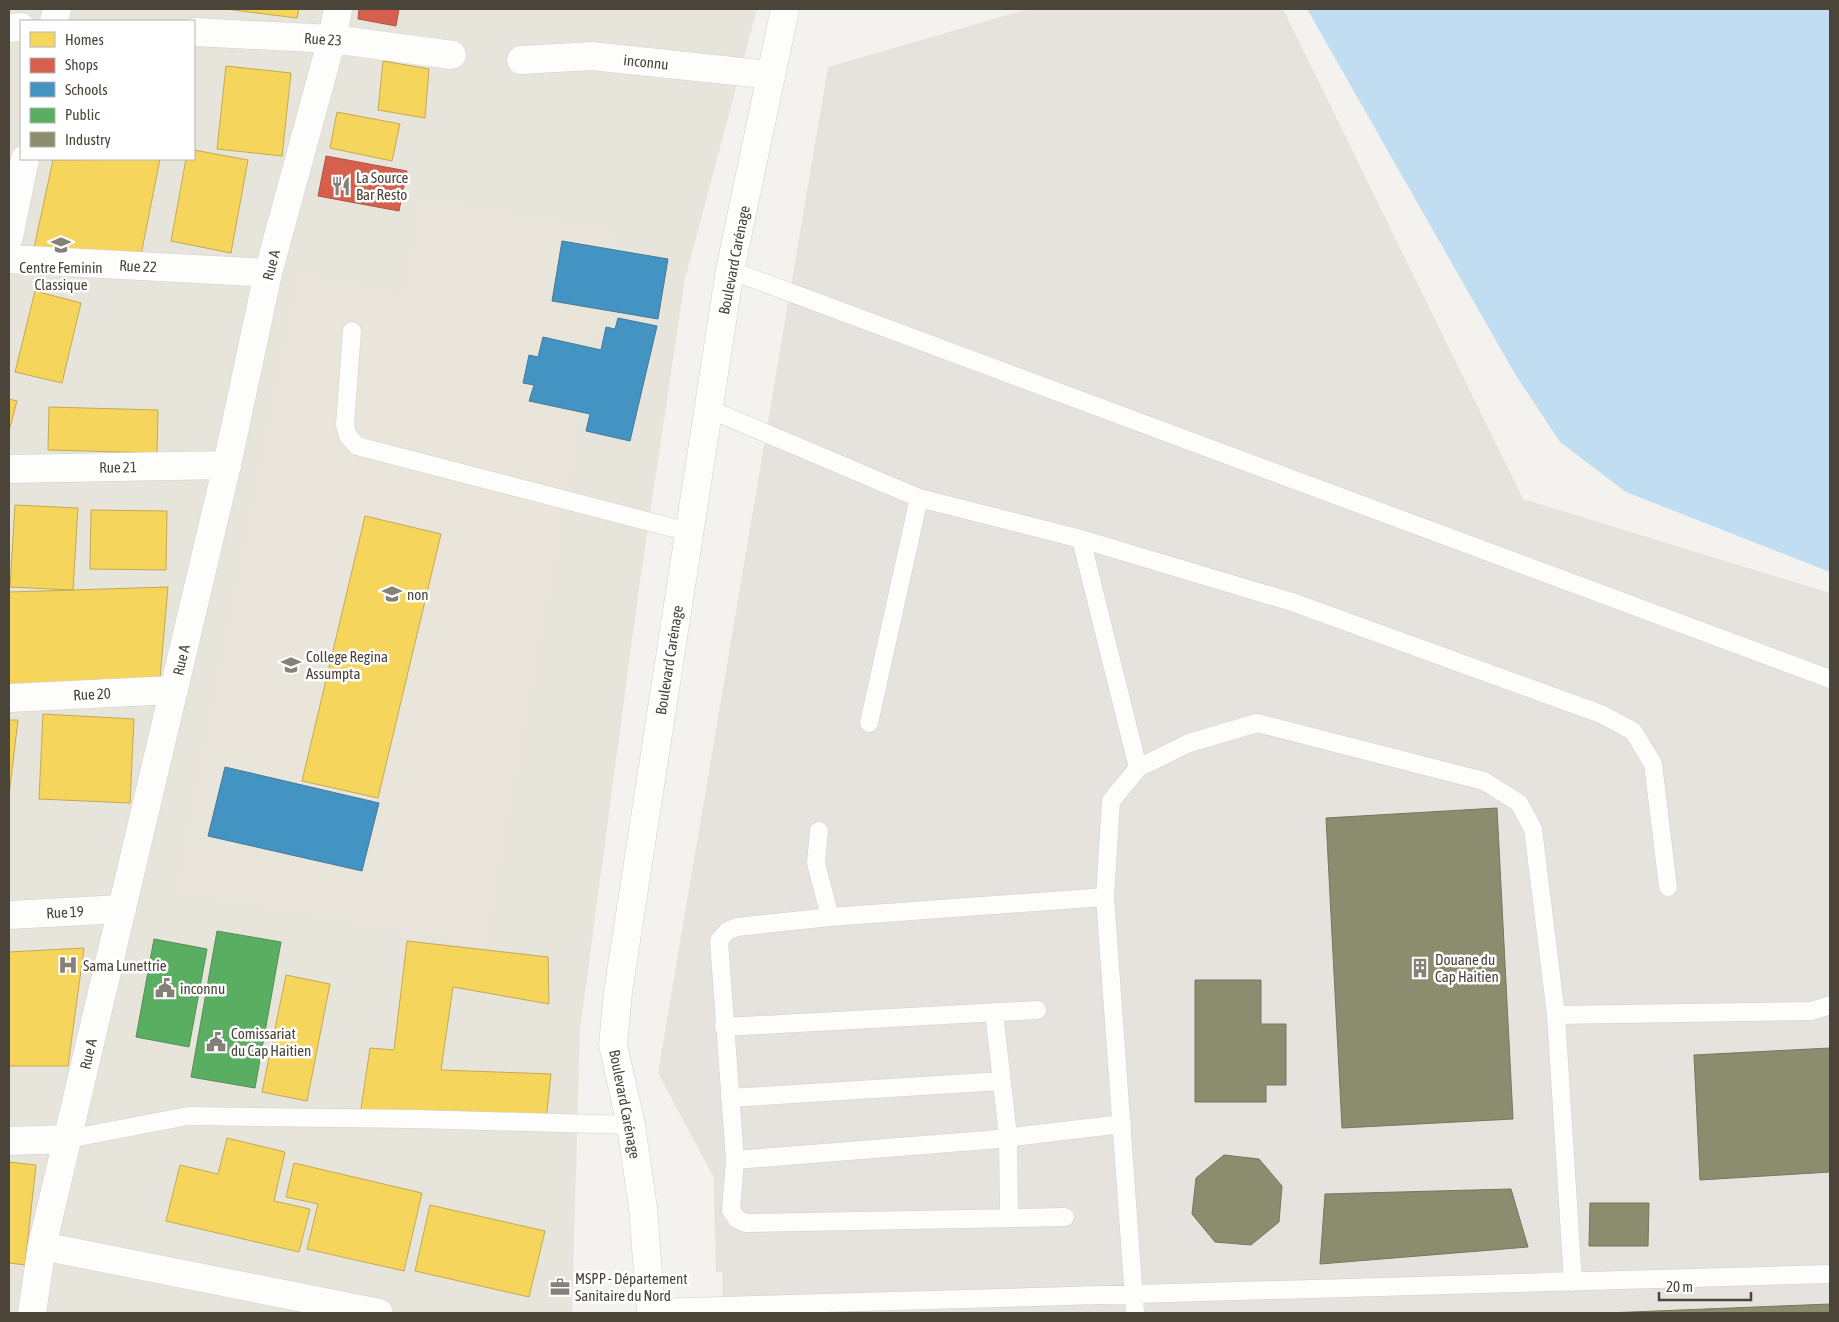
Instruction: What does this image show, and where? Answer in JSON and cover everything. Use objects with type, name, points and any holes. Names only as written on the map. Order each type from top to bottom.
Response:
[{"type":"street","name":"Rue A","points":[[32,1313],[42,1246],[227,465],[268,273],[332,39],[338,9]]},
{"type":"street","name":"Boulevard Carénage","points":[[652,1311],[643,1208],[631,1126],[613,1045],[618,992],[730,270],[785,9]]},
{"type":"street","name":"Rue 23","points":[[195,32],[332,39],[452,54]]},
{"type":"street","name":"inconnu","points":[[521,60],[592,56],[771,75]]},
{"type":"street","points":[[9,237],[25,160]]},
{"type":"street","name":"Rue 22","points":[[9,259],[268,273]]},
{"type":"street","name":"Rue 21","points":[[9,470],[227,465]]},
{"type":"street","name":"Rue 20","points":[[9,698],[174,690]]},
{"type":"street","name":"Rue 19","points":[[9,915],[122,909]]},
{"type":"street","points":[[9,1141],[68,1139]]},
{"type":"street","points":[[42,1246],[325,1307],[379,1313]]},
{"type":"lane","points":[[730,270],[1830,679]]},
{"type":"lane","points":[[352,332],[345,425],[348,436],[357,446],[689,532]]},
{"type":"lane","points":[[709,409],[919,498],[1081,539],[1292,602],[1601,714],[1633,732],[1653,764],[1668,887]]},
{"type":"lane","points":[[869,724],[919,498]]},
{"type":"lane","points":[[1081,539],[1138,768]]},
{"type":"lane","points":[[1135,1313],[1104,897],[1111,801],[1138,768],[1189,743],[1257,723],[1484,781],[1519,803],[1533,829],[1556,1015],[1573,1282]]},
{"type":"lane","points":[[819,831],[816,863],[830,917]]},
{"type":"lane","points":[[1065,1217],[746,1223],[737,1219],[731,1210],[735,1160],[719,941],[722,936],[737,927],[830,917],[1104,897]]},
{"type":"lane","points":[[1556,1015],[1812,1010],[1830,1005]]},
{"type":"lane","points":[[724,1027],[1037,1010]]},
{"type":"lane","points":[[994,1012],[1008,1136],[1009,1218]]},
{"type":"lane","points":[[730,1098],[1002,1081]]},
{"type":"lane","points":[[68,1139],[188,1116],[414,1119],[631,1126]]},
{"type":"lane","points":[[735,1160],[987,1140],[1008,1136],[1122,1124]]},
{"type":"lane","points":[[652,1311],[769,1309],[1134,1295],[1830,1274]]},
{"type":"shaded area","points":[[9,9],[757,9],[685,279],[639,588],[580,1030],[572,1313],[9,1313]]},
{"type":"shaded area","points":[[1028,9],[1283,9],[1523,499],[1830,593],[1830,1313],[723,1313],[721,1191],[658,1073],[828,67]]},
{"type":"shaded area","name":"non","points":[[423,199],[613,232],[483,944],[178,891],[300,274],[405,297]]},
{"type":"shaded area","points":[[706,906],[1085,909],[1101,1266],[716,1272],[711,1077],[685,1031]]},
{"type":"water","points":[[1307,9],[1830,9],[1830,572],[1626,492],[1560,442],[1515,374]]},
{"type":"building: Homes","points":[[225,9],[299,9],[297,18]]},
{"type":"building: Homes","points":[[383,61],[429,69],[425,118],[378,110]]},
{"type":"building: Homes","points":[[226,66],[291,73],[282,156],[217,149]]},
{"type":"building: Homes","points":[[337,112],[400,124],[392,161],[330,148]]},
{"type":"building: Homes","points":[[195,150],[248,160],[231,253],[171,241],[186,160],[195,160]]},
{"type":"building: Homes","points":[[53,160],[160,160],[139,265],[32,257]]},
{"type":"building: Homes","points":[[35,291],[81,303],[62,383],[15,372]]},
{"type":"building: Homes","points":[[9,399],[17,401],[9,431]]},
{"type":"building: Homes","points":[[49,407],[158,410],[157,453],[48,450]]},
{"type":"building: Homes","points":[[15,505],[78,508],[73,590],[10,587]]},
{"type":"building: Homes","points":[[91,510],[167,511],[166,570],[90,569]]},
{"type":"building: Homes","points":[[365,516],[441,534],[378,798],[302,781]]},
{"type":"building: Homes","points":[[168,587],[159,689],[9,692],[9,592]]},
{"type":"building: Homes","points":[[43,714],[134,719],[130,803],[39,799]]},
{"type":"building: Homes","points":[[9,720],[18,720],[9,796]]},
{"type":"building: Homes","points":[[407,941],[548,957],[549,1004],[453,987],[441,1070],[551,1074],[546,1121],[360,1115],[370,1048],[394,1050]]},
{"type":"building: Homes","points":[[84,948],[68,1066],[9,1066],[9,952]]},
{"type":"building: Homes","points":[[286,975],[330,984],[307,1101],[262,1092]]},
{"type":"building: Homes","points":[[227,1138],[285,1152],[274,1201],[310,1209],[299,1252],[166,1221],[180,1165],[218,1174]]},
{"type":"building: Homes","points":[[9,1162],[36,1165],[25,1265],[9,1263]]},
{"type":"building: Homes","points":[[294,1163],[422,1193],[404,1271],[307,1249],[318,1204],[286,1197]]},
{"type":"building: Homes","points":[[430,1205],[545,1231],[529,1297],[415,1271]]},
{"type":"building: Shops","points":[[359,9],[399,9],[396,26],[358,19]]},
{"type":"building: Shops","points":[[326,156],[407,171],[399,211],[318,196]]},
{"type":"building: Schools","points":[[562,241],[668,259],[658,319],[552,301]]},
{"type":"building: Schools","points":[[618,318],[657,326],[630,441],[586,431],[590,414],[529,401],[534,385],[523,383],[529,355],[538,357],[543,337],[601,350],[606,327],[615,329]]},
{"type":"building: Schools","points":[[225,767],[379,803],[362,871],[208,836]]},
{"type":"building: Public","points":[[217,931],[281,942],[255,1088],[191,1077]]},
{"type":"building: Public","points":[[154,939],[207,949],[189,1047],[136,1037]]},
{"type":"building: Industry","name":"Douane du Cap Haitien","points":[[1497,808],[1513,1119],[1342,1128],[1326,818]]},
{"type":"building: Industry","points":[[1195,980],[1261,980],[1261,1024],[1286,1024],[1286,1085],[1266,1085],[1266,1102],[1195,1102]]},
{"type":"building: Industry","points":[[1830,1048],[1830,1172],[1700,1180],[1694,1055]]},
{"type":"building: Industry","points":[[1224,1155],[1259,1159],[1282,1186],[1279,1222],[1251,1245],[1215,1242],[1192,1214],[1196,1178]]},
{"type":"building: Industry","points":[[1511,1189],[1528,1247],[1320,1264],[1325,1194]]},
{"type":"building: Industry","points":[[1590,1203],[1649,1203],[1648,1246],[1589,1246]]},
{"type":"building: Industry","points":[[1830,1304],[1830,1313],[1606,1313]]},
{"type":"place","name":"La Source Bar Resto","points":[[341,186]]},
{"type":"place","name":"Centre Feminin Classique","points":[[61,245]]},
{"type":"place","name":"non","points":[[392,594]]},
{"type":"place","name":"College Regina Assumpta","points":[[291,665]]},
{"type":"place","name":"Sama Lunettrie","points":[[68,965]]},
{"type":"place","name":"Douane du Cap Haitien","points":[[1420,968]]},
{"type":"place","name":"inconnu","points":[[165,988]]},
{"type":"place","name":"Comissariat du Cap Haitien","points":[[216,1042]]},
{"type":"place","name":"MSPP - Département Sanitaire du Nord","points":[[560,1287]]}]
